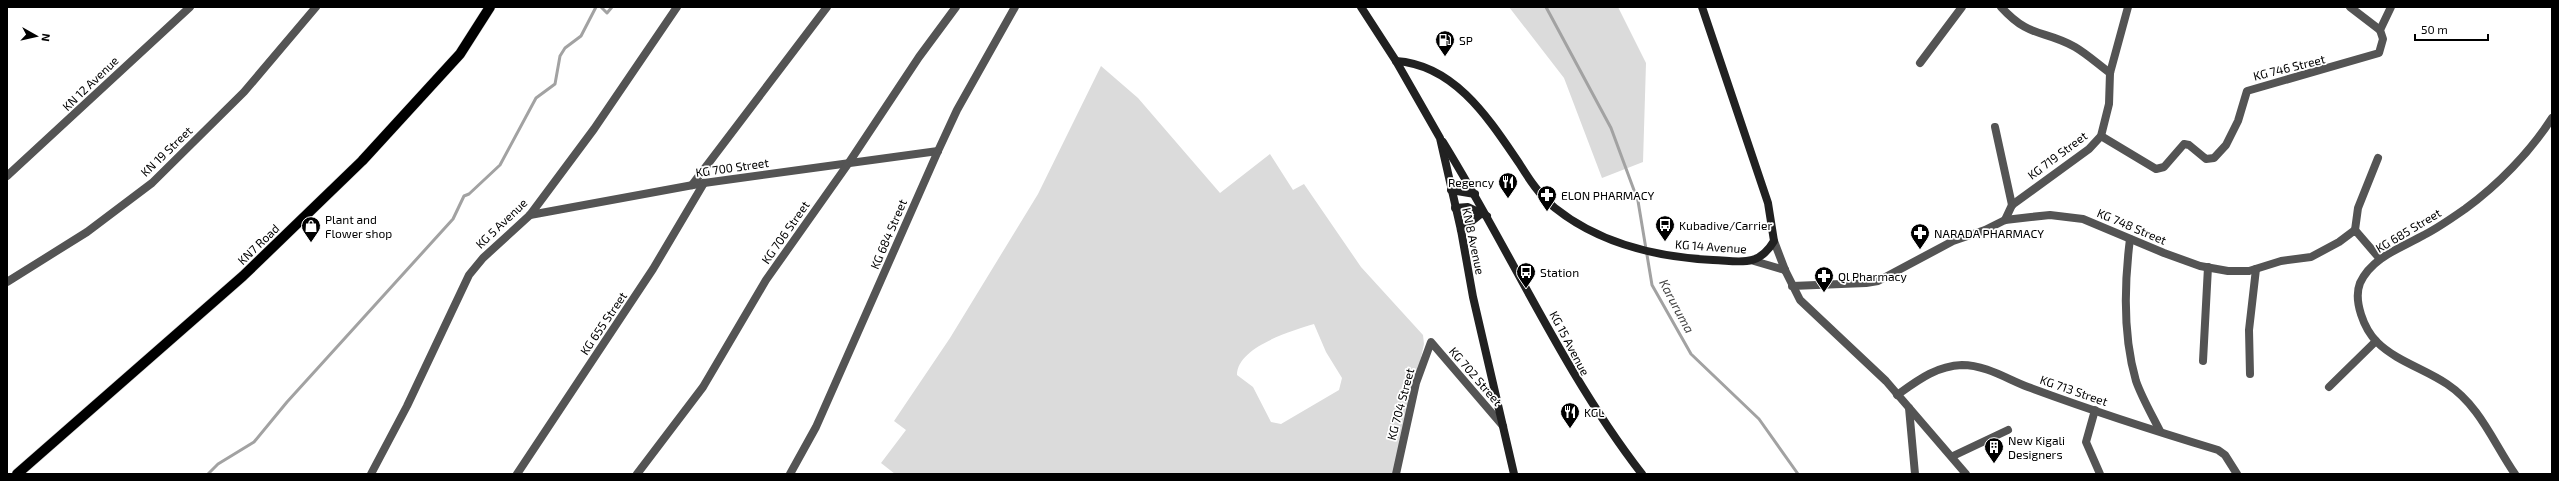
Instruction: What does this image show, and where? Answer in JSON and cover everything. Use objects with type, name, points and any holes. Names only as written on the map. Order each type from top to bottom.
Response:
[{"type":"main road","name":"KN7 Road","points":[[17,474],[243,276],[362,161],[460,54],[490,7]]},
{"type":"main road","name":"KN 8 Avenue","points":[[1361,7],[1396,61],[1440,138],[1461,230],[1473,297],[1514,474]]},
{"type":"main road","points":[[1702,7],[1768,203],[1774,242]]},
{"type":"main road","name":"KG 14 Avenue","points":[[1396,61],[1418,64],[1429,68],[1463,91],[1547,201],[1583,227],[1602,237],[1631,248],[1699,259],[1736,262],[1754,261],[1763,256],[1774,242]]},
{"type":"main road","name":"KG 15 Avenue","points":[[1440,138],[1475,194],[1485,215],[1579,385],[1642,474]]},
{"type":"main road","points":[[1451,190],[1475,194]]},
{"type":"main road","points":[[1455,208],[1468,207],[1485,215]]},
{"type":"main road","points":[[1461,230],[1485,215]]},
{"type":"street","name":"KN 12 Avenue","points":[[7,176],[190,7]]},
{"type":"street","name":"KN 19 Street","points":[[7,282],[87,232],[152,183],[244,92],[316,7]]},
{"type":"street","name":"KG 5 Avenue","points":[[371,474],[407,406],[469,275],[483,258],[530,215],[594,129],[677,7]]},
{"type":"street","points":[[692,185],[827,7]]},
{"type":"street","name":"KG 706 Street","points":[[637,474],[703,387],[766,280],[848,164],[919,57],[956,7]]},
{"type":"street","name":"KG 684 Street","points":[[790,474],[816,427],[957,110],[1015,7]]},
{"type":"street","points":[[1920,63],[1962,7]]},
{"type":"street","points":[[2001,7],[2014,22],[2028,31],[2076,47],[2110,73]]},
{"type":"street","name":"KG 719 Street","points":[[2012,204],[2089,149],[2101,136],[2109,104],[2110,73],[2128,7]]},
{"type":"street","points":[[2350,7],[2380,30]]},
{"type":"street","name":"KG 746 Street","points":[[2101,136],[2156,169],[2161,169],[2184,144],[2188,145],[2206,159],[2211,159],[2226,145],[2238,121],[2247,91],[2379,54],[2383,39],[2380,30],[2392,7]]},
{"type":"street","name":"KG 685 Street","points":[[2515,474],[2492,432],[2465,398],[2446,384],[2376,341],[2364,320],[2358,295],[2363,278],[2380,259],[2465,209],[2500,179],[2539,138],[2552,118]]},
{"type":"street","points":[[1995,127],[2012,204],[2005,220]]},
{"type":"street","name":"KG 700 Street","points":[[530,215],[704,183],[938,151]]},
{"type":"street","points":[[2378,158],[2358,208],[2355,230],[2380,259]]},
{"type":"street","name":"KG 655 Street","points":[[517,474],[653,269],[704,183]]},
{"type":"street","name":"KG 748 Street","points":[[1792,286],[1878,281],[1907,267],[1932,250],[2005,220],[2050,215],[2083,219],[2164,253],[2208,267],[2228,271],[2256,269],[2281,261],[2311,257],[2339,242],[2355,230]]},
{"type":"street","points":[[2130,239],[2126,286],[2129,355],[2142,394],[2160,431]]},
{"type":"street","points":[[1774,242],[1792,286],[1800,300],[1813,315],[1886,381],[1953,456],[1966,474]]},
{"type":"street","points":[[1754,261],[1785,270]]},
{"type":"street","points":[[2203,361],[2208,267]]},
{"type":"street","points":[[2250,374],[2249,330],[2256,269]]},
{"type":"street","points":[[2329,387],[2376,341]]},
{"type":"street","name":"KG 702 Street","points":[[1431,342],[1503,426]]},
{"type":"street","name":"KG 704 Street","points":[[1396,474],[1416,383],[1431,342]]},
{"type":"street","name":"KG 713 Street","points":[[1897,395],[1923,376],[1936,370],[1964,365],[1978,367],[2095,410],[2222,451],[2237,474]]},
{"type":"street","points":[[1909,408],[1915,474]]},
{"type":"street","points":[[2095,410],[2086,442],[2100,474]]},
{"type":"street","points":[[1953,456],[2008,430]]},
{"type":"shaded area","points":[[1509,7],[1618,7],[1646,63],[1643,162],[1602,178],[1564,78]]},
{"type":"shaded area","points":[[1101,66],[1138,98],[1220,193],[1270,154],[1293,190],[1304,184],[1361,267],[1423,335],[1424,344],[1407,420],[1398,474],[895,474],[881,463],[906,430],[894,421],[950,338],[1038,194]],"holes":[[[1314,324],[1326,352],[1342,378],[1339,390],[1281,424],[1271,422],[1253,387],[1237,375],[1239,365],[1255,348],[1292,331]]]},
{"type":"waterway","points":[[208,474],[218,464],[254,442],[287,402],[453,219],[464,196],[469,194],[500,165],[536,98],[555,84],[560,56],[565,48],[581,36],[596,7]]},
{"type":"waterway","points":[[601,7],[607,13],[612,7]]},
{"type":"waterway","name":"Karuruma","points":[[1546,7],[1611,128],[1638,201],[1652,285],[1691,354],[1759,419],[1798,474]]},
{"type":"place","name":"SP","points":[[1445,57]]},
{"type":"place","name":"Regency","points":[[1508,199]]},
{"type":"place","name":"ELON PHARMACY","points":[[1547,212]]},
{"type":"place","name":"Kubadive/Carrier","points":[[1665,242]]},
{"type":"place","name":"Plant and Flower shop","points":[[311,243]]},
{"type":"place","name":"NARADA PHARMACY","points":[[1920,250]]},
{"type":"place","name":"Station","points":[[1526,289]]},
{"type":"place","name":"Ql Pharmacy","points":[[1824,293]]},
{"type":"place","name":"KGL","points":[[1570,429]]},
{"type":"place","name":"New Kigali Designers","points":[[1994,464]]}]
